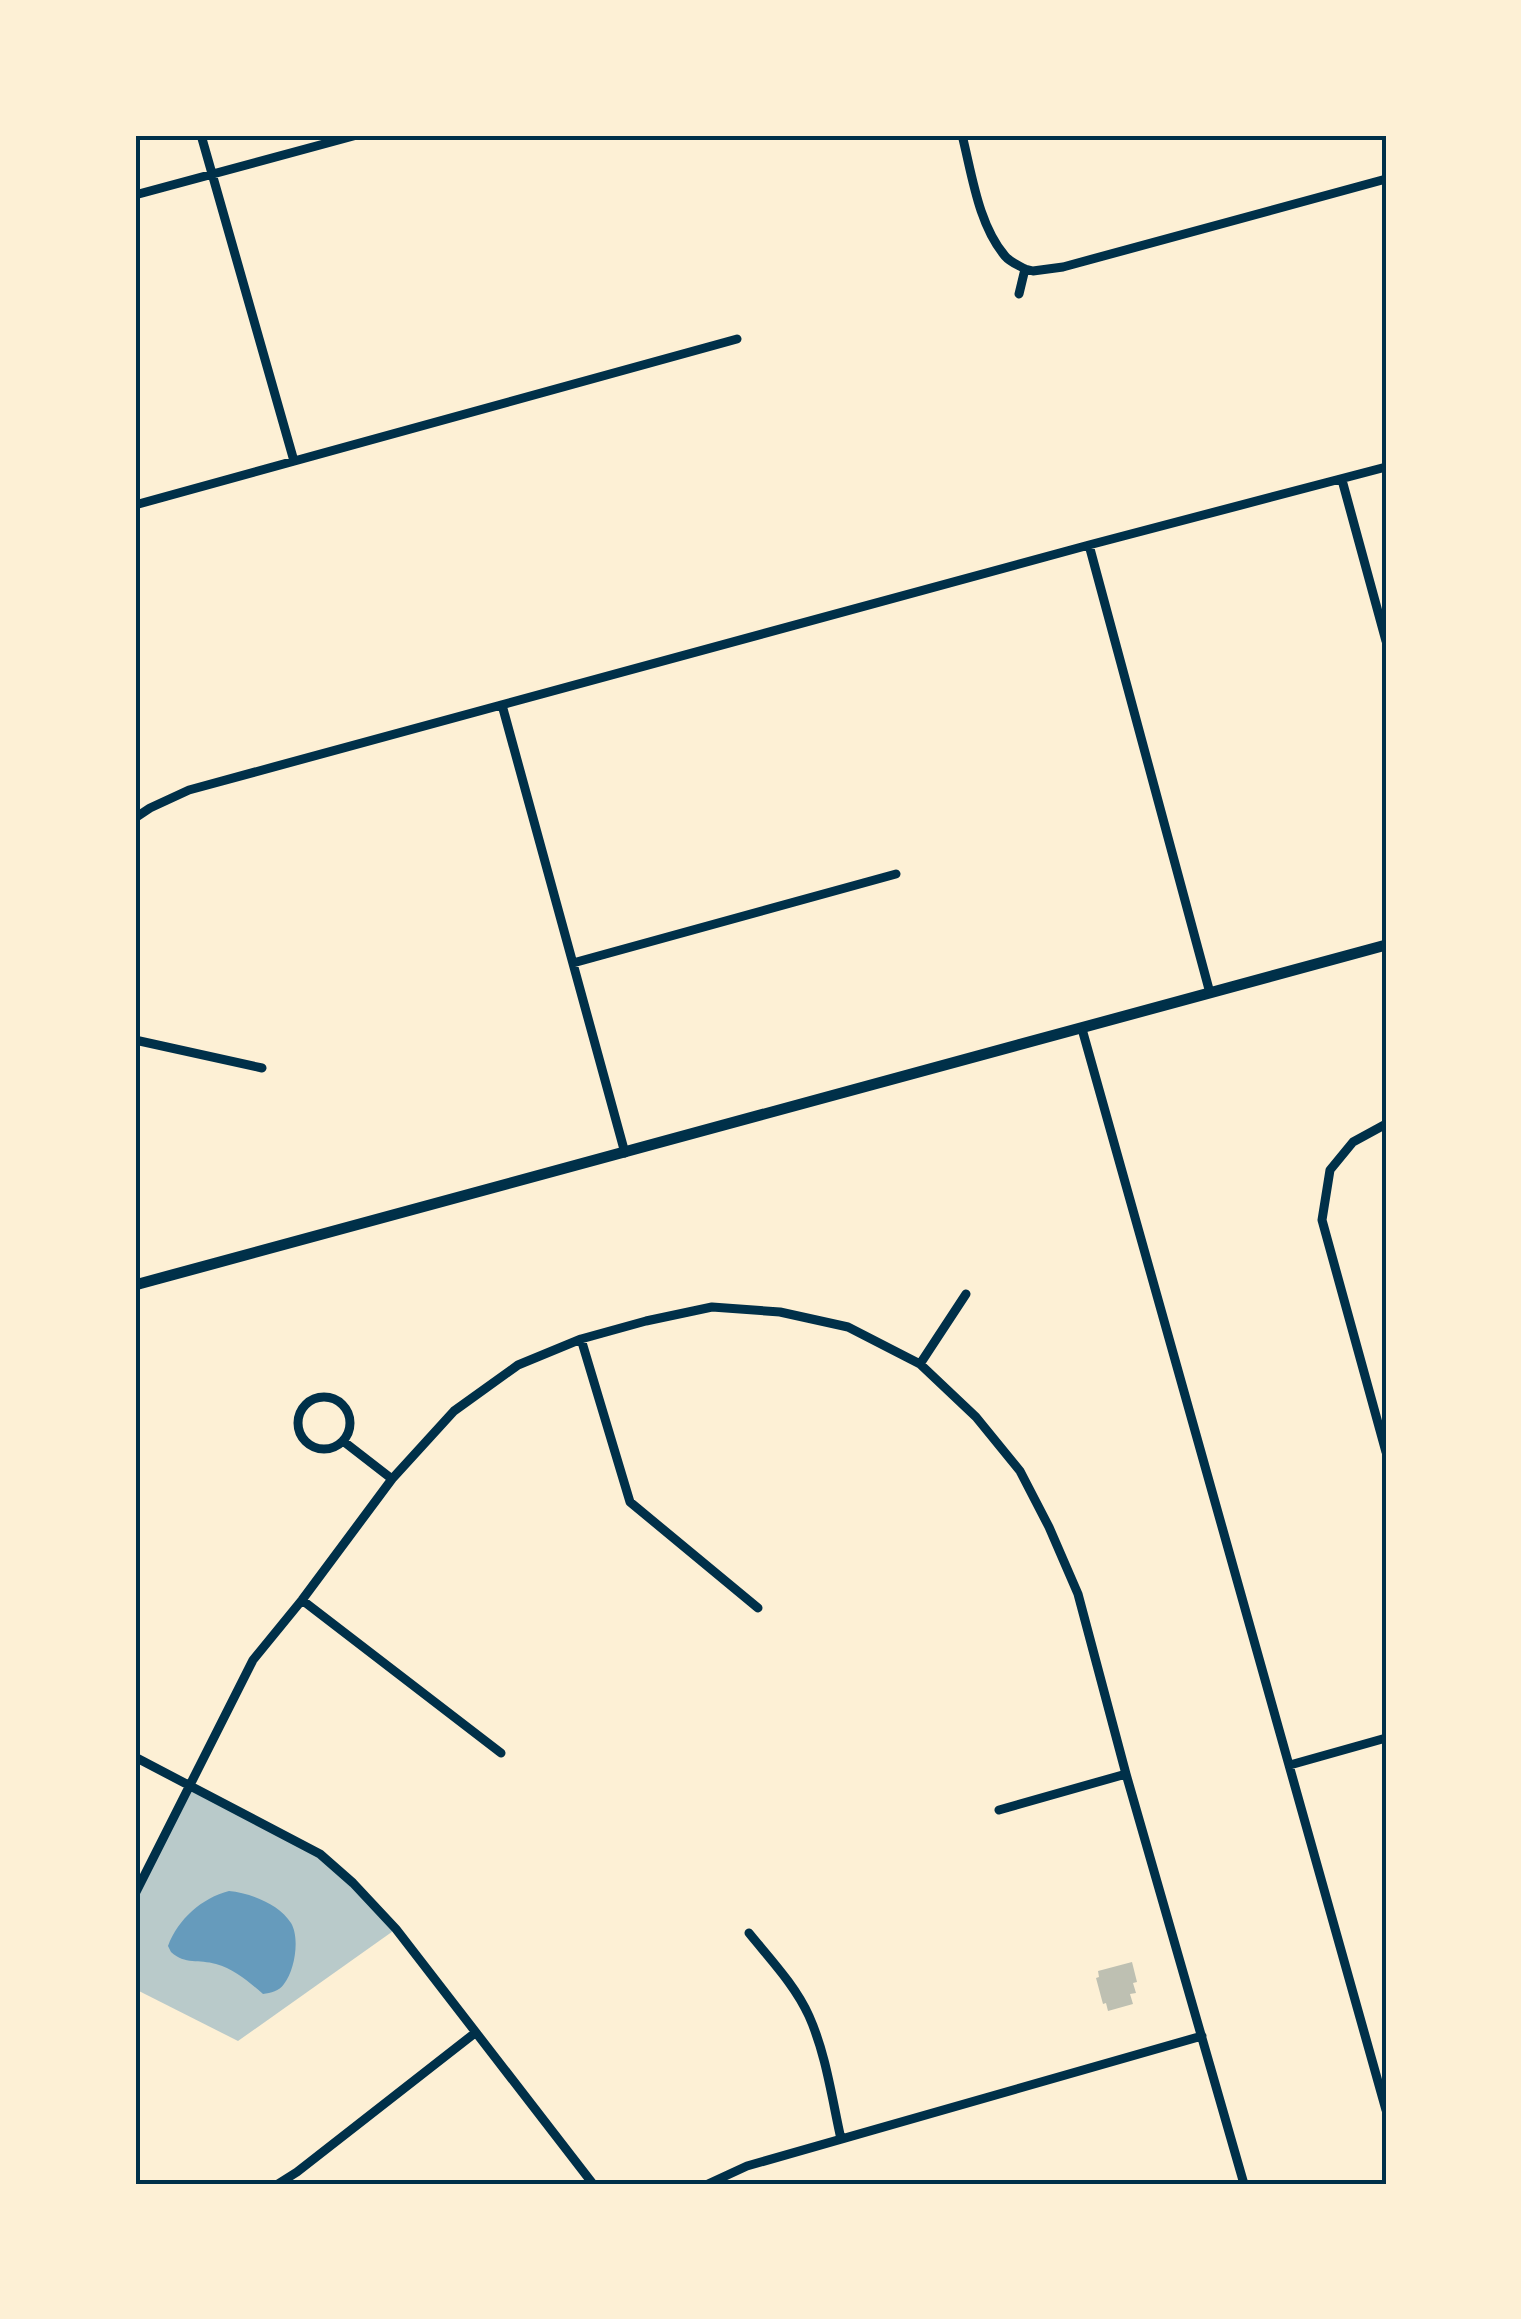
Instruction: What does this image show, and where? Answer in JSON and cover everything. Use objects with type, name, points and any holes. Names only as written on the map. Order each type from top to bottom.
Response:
[{"type":"street","points":[[201,135],[294,461]]},
{"type":"street","points":[[135,194],[356,135]]},
{"type":"street","points":[[962,135],[981,209],[992,234],[1007,258],[1033,271],[1063,267],[1386,179]]},
{"type":"street","points":[[1018,294],[1025,270]]},
{"type":"street","points":[[135,505],[737,340]]},
{"type":"street","points":[[135,818],[189,790],[1386,467]]},
{"type":"street","points":[[1342,480],[1386,640]]},
{"type":"street","points":[[1088,545],[1210,993]]},
{"type":"street","points":[[502,704],[625,1153]]},
{"type":"street","points":[[572,963],[896,874]]},
{"type":"street","points":[[135,1286],[1386,946]]},
{"type":"street","points":[[1082,1029],[1386,2110]]},
{"type":"street","points":[[135,1040],[262,1068]]},
{"type":"street","points":[[1386,1124],[1352,1142],[1330,1170],[1322,1220],[1386,1452]]},
{"type":"street","points":[[920,1364],[966,1294]]},
{"type":"street","points":[[135,1894],[253,1660],[392,1479],[454,1412],[518,1365],[580,1339],[646,1321],[712,1307],[780,1312],[848,1327],[920,1364],[976,1417],[1020,1471],[1049,1528],[1078,1594],[1244,2184]]},
{"type":"street","points":[[580,1339],[630,1502],[758,1608]]},
{"type":"street","points":[[320,1398],[344,1406],[350,1421],[343,1441],[324,1449],[308,1443],[299,1429],[300,1412],[320,1398]]},
{"type":"street","points":[[343,1441],[392,1479]]},
{"type":"street","points":[[302,1600],[500,1753]]},
{"type":"street","points":[[1290,1764],[1386,1738]]},
{"type":"street","points":[[135,1757],[320,1854],[353,1883],[396,1929],[594,2184]]},
{"type":"street","points":[[999,1810],[1126,1774]]},
{"type":"street","points":[[749,1933],[796,1993],[810,2018],[841,2139]]},
{"type":"street","points":[[278,2184],[475,2033]]},
{"type":"street","points":[[708,2184],[747,2166],[1202,2036]]},
{"type":"shaded area","points":[[188,1786],[320,1854],[396,1929],[238,2041],[135,1989],[135,1894]]},
{"type":"water","points":[[229,1891],[246,1894],[279,1910],[294,1929],[293,1963],[288,1978],[275,1991],[263,1994],[229,1969],[182,1959],[168,1946],[192,1911]]},
{"type":"building","points":[[1132,1962],[1137,1982],[1133,1983],[1136,1993],[1130,1994],[1133,2004],[1108,2011],[1096,1978],[1098,1971]]}]
